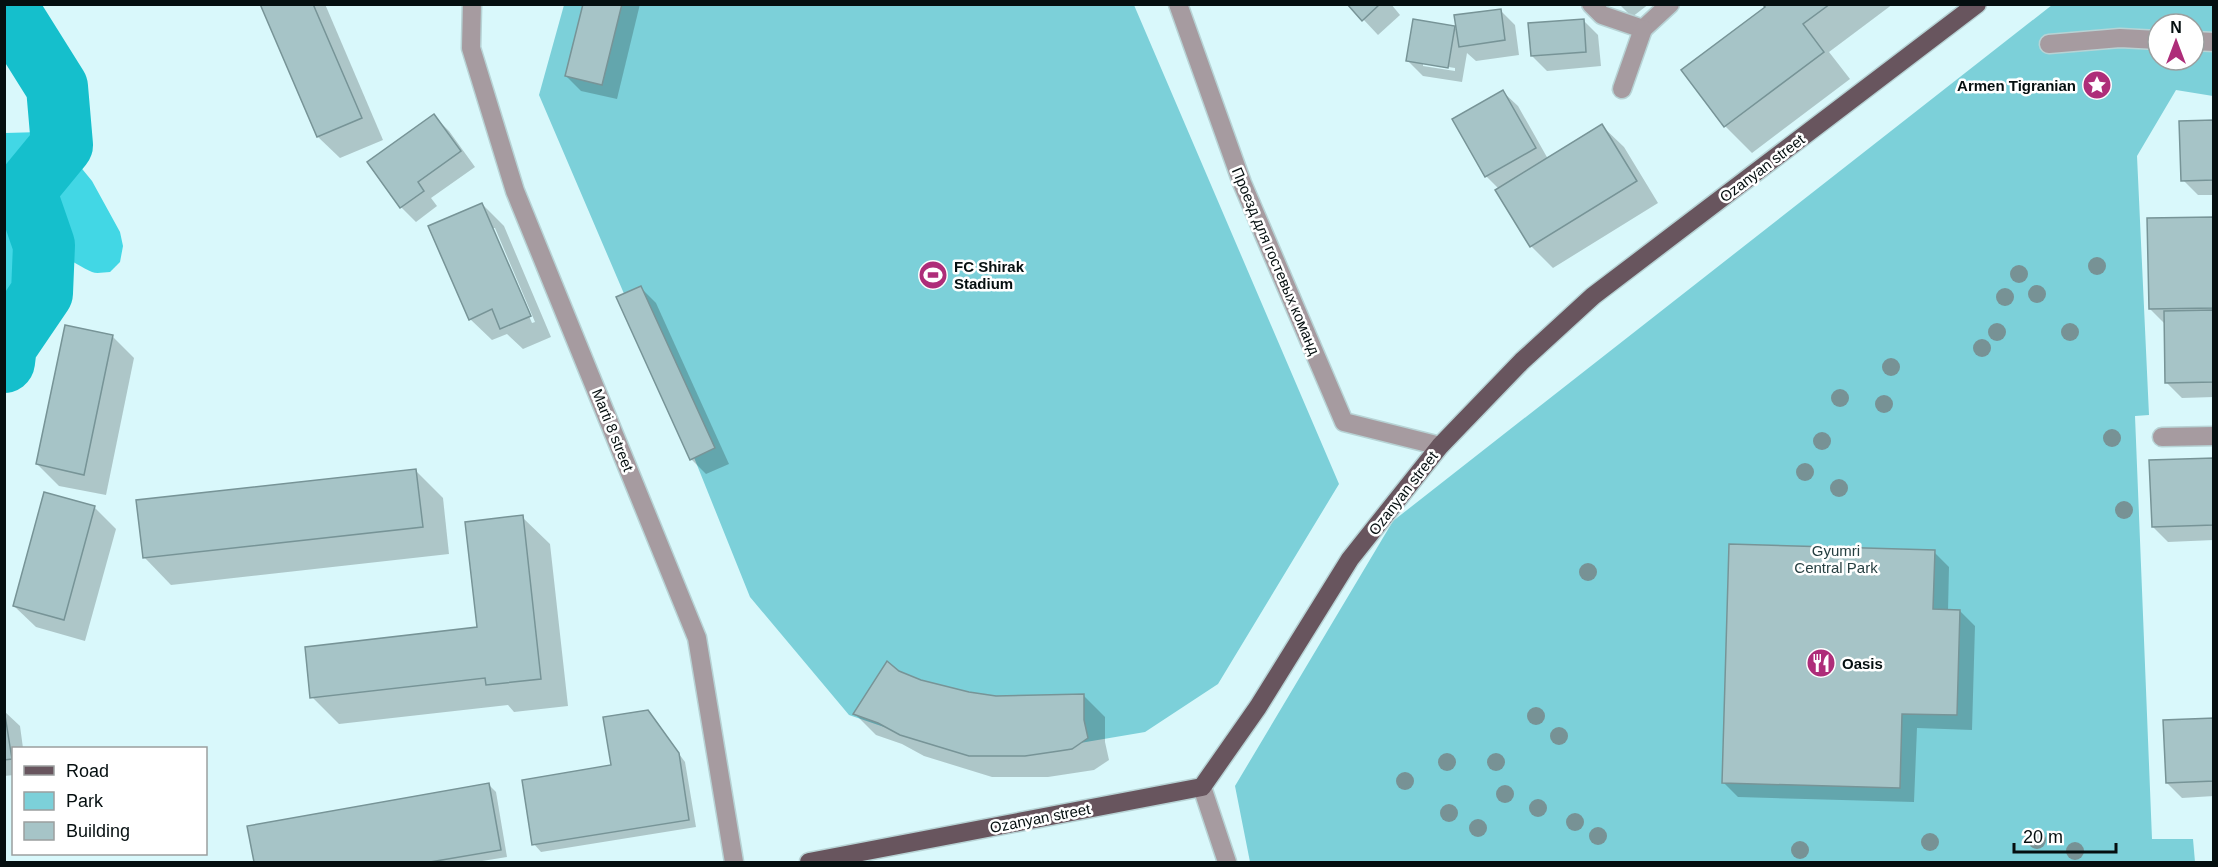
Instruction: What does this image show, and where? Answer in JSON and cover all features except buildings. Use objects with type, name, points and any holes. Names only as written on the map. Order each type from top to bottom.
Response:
[{"type":"main road","name":"Ozanyan street","points":[[814,862],[1202,787],[1258,707],[1350,559],[1440,446],[1522,361],[1593,296],[1977,4]]},
{"type":"street","name":"Marti 8 street","points":[[472,4],[471,48],[515,191],[697,638],[734,862]]},
{"type":"street","name":"Проезд для гостевых команд","points":[[1178,4],[1242,183],[1344,422],[1440,446]]},
{"type":"street","points":[[1591,4],[1602,15],[1643,29]]},
{"type":"street","points":[[1622,89],[1643,29],[1670,4]]},
{"type":"street","points":[[2049,44],[2120,38],[2146,39]]},
{"type":"street","points":[[2162,436],[2214,436]]},
{"type":"street","points":[[1202,787],[1227,862]]},
{"type":"green space","name":"FC Shirak Stadium","points":[[564,5],[1134,5],[1339,484],[1218,684],[1145,732],[1027,752],[969,756],[849,715],[750,597],[693,455],[539,95]]},
{"type":"green space","name":"Gyumri Central Park","points":[[2052,5],[2213,5],[2213,96],[2176,90],[2137,156],[2149,415],[2135,416],[2152,839],[2193,839],[2195,862],[1250,862],[1235,786],[1393,521]]},
{"type":"shaded area","points":[[41,132],[56,137],[92,181],[120,232],[123,246],[120,262],[110,272],[94,273],[74,262],[62,259],[51,261],[43,266],[31,284],[18,327],[5,356],[5,133]]},
{"type":"waterway","points":[[4,362],[6,346],[42,293],[44,245],[25,190],[62,145],[57,87],[5,4]]},
{"type":"place","name":"Armen Tigranian","points":[[2097,85]]},
{"type":"place","name":"FC Shirak Stadium","points":[[933,275]]},
{"type":"place","name":"Oasis","points":[[1821,663]]}]
